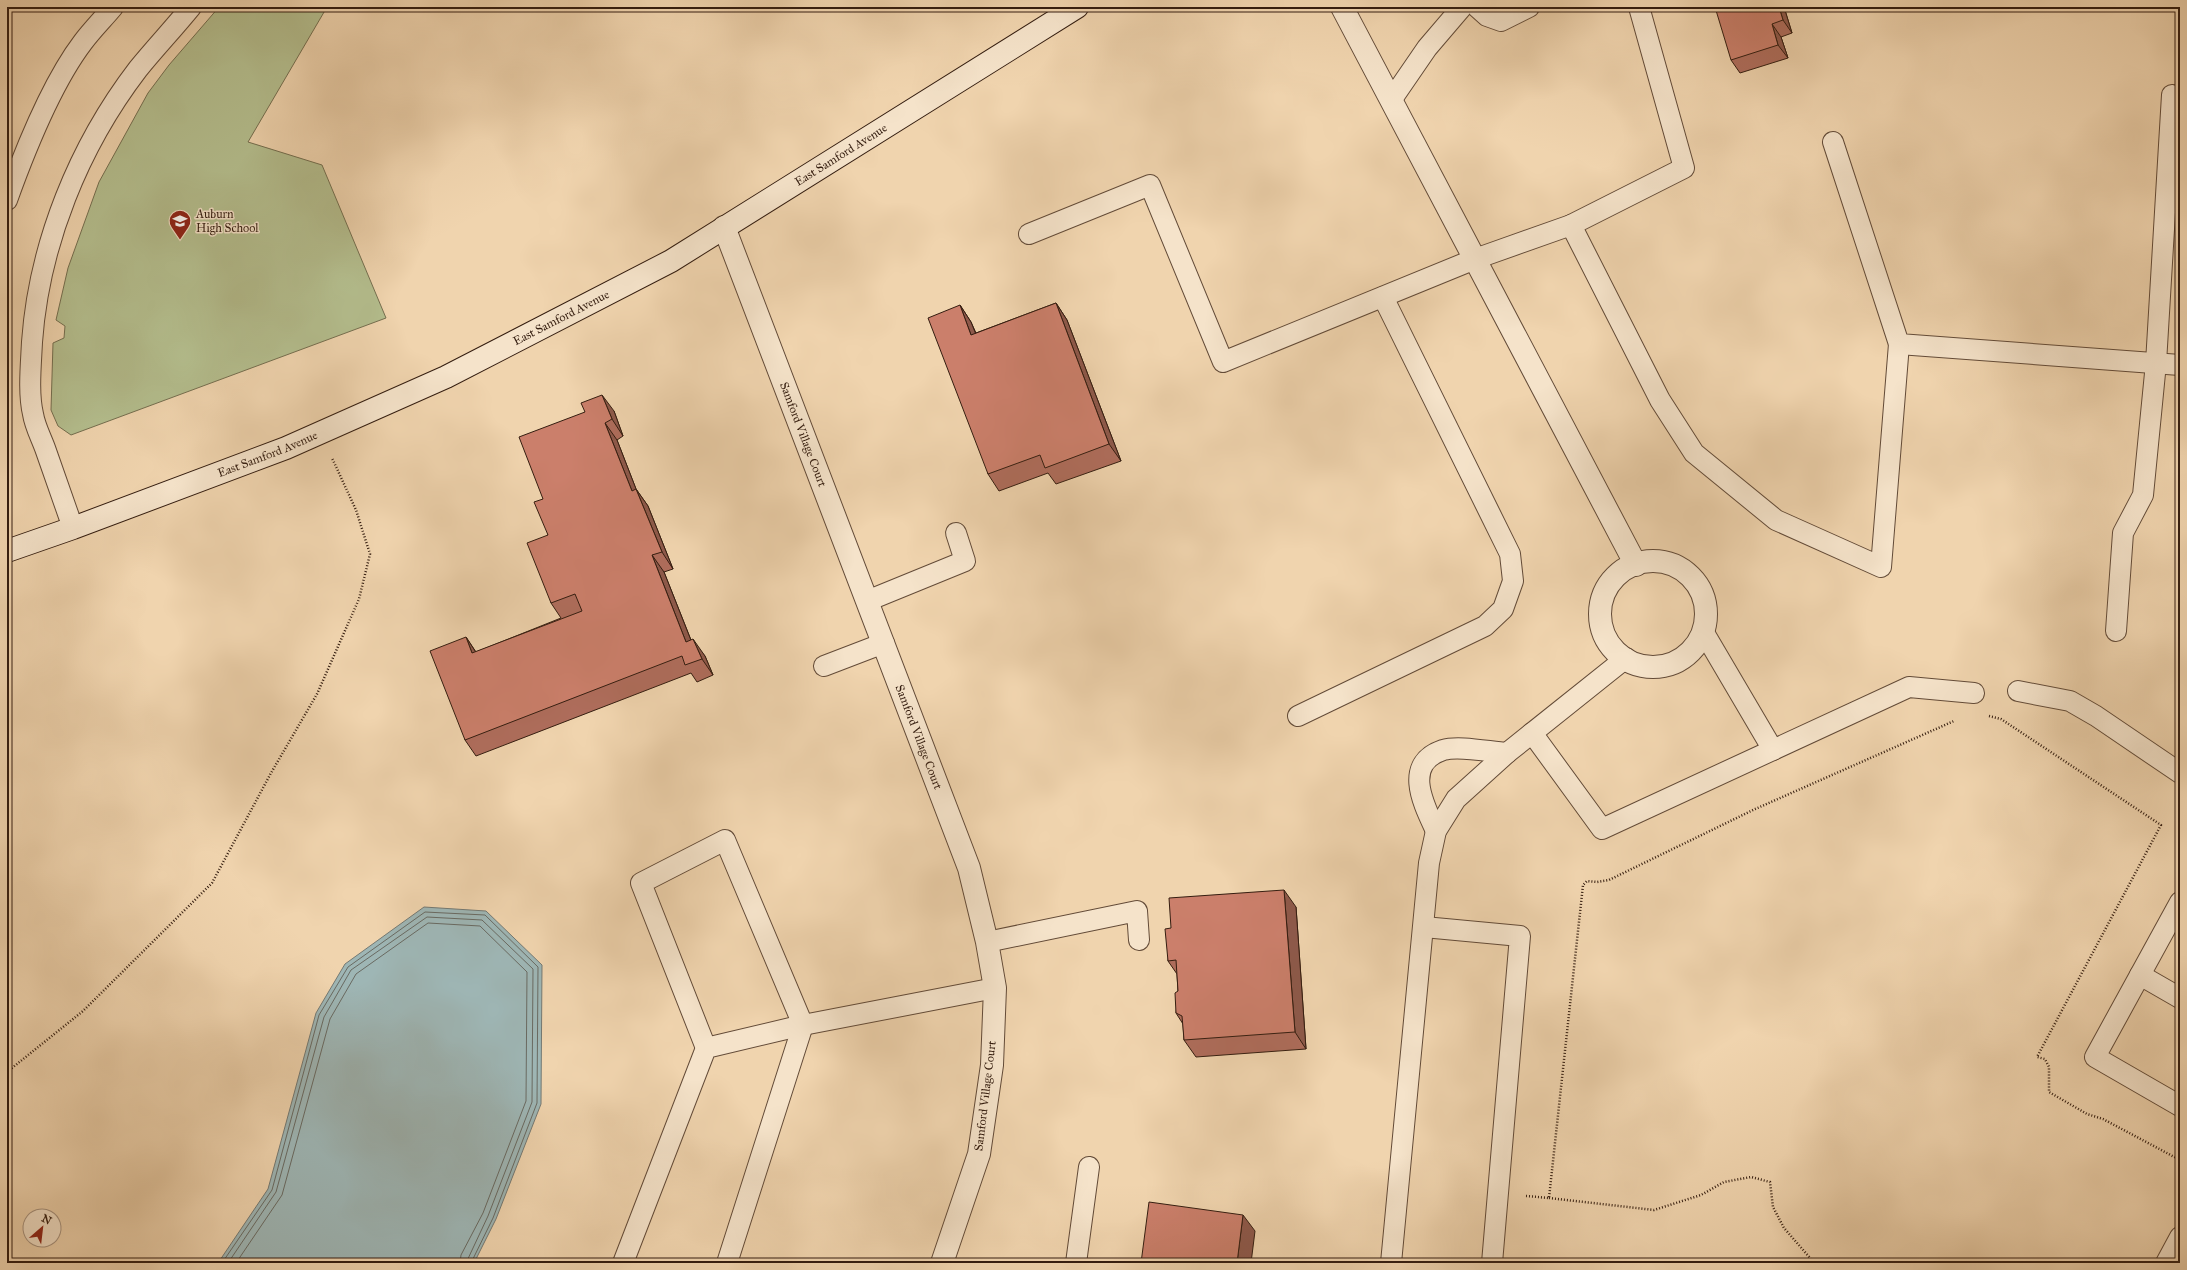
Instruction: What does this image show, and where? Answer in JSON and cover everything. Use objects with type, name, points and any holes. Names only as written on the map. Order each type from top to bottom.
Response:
[{"type":"street","name":"East Samford Avenue","points":[[7,551],[73,528],[286,448],[446,377],[671,261],[1077,7]]},
{"type":"street","points":[[1342,7],[1392,99],[1636,565]]},
{"type":"street","name":"Samford Village Court","points":[[724,227],[969,868],[987,942],[995,988],[992,1066],[979,1154],[942,1263]]},
{"type":"street","points":[[1644,562],[1661,562],[1678,568],[1692,578],[1702,593],[1706,610],[1703,631],[1697,644],[1685,657],[1669,665],[1652,667],[1635,664],[1620,655],[1609,642],[1602,627],[1601,609],[1604,592],[1614,578],[1628,568],[1644,562]]},
{"type":"lane","points":[[7,200],[26,150],[58,82],[82,43],[113,7]]},
{"type":"lane","points":[[73,528],[32,414],[31,368],[34,322],[41,276],[53,231],[67,196],[90,148],[112,108],[138,70],[191,7]]},
{"type":"lane","points":[[1392,99],[1427,48],[1462,7]]},
{"type":"lane","points":[[1477,7],[1487,16],[1501,21],[1529,7]]},
{"type":"lane","points":[[1029,234],[1150,185],[1223,362],[1475,259],[1571,225],[1684,168],[1639,7]]},
{"type":"lane","points":[[2116,631],[2123,533],[2143,495],[2156,363],[2172,96]]},
{"type":"lane","points":[[1571,225],[1660,400],[1694,453],[1776,520],[1881,566],[1899,344],[1833,142]]},
{"type":"lane","points":[[1298,716],[1486,626],[1503,609],[1513,581],[1510,554],[1382,297]]},
{"type":"lane","points":[[1899,344],[2180,365]]},
{"type":"lane","points":[[867,602],[965,561],[956,533]]},
{"type":"lane","points":[[1703,631],[1773,750]]},
{"type":"lane","points":[[824,666],[884,643]]},
{"type":"lane","points":[[1391,1263],[1429,863],[1436,831],[1456,800],[1507,753],[1626,658]]},
{"type":"lane","points":[[1532,733],[1602,829],[1910,687],[1974,693]]},
{"type":"lane","points":[[2018,691],[2070,701],[2096,716],[2180,773]]},
{"type":"lane","points":[[1436,831],[1422,801],[1419,785],[1422,768],[1428,758],[1443,750],[1507,753]]},
{"type":"lane","points":[[623,1263],[706,1048],[641,883],[725,840],[803,1025],[727,1263]]},
{"type":"lane","points":[[2180,902],[2095,1057],[2180,1106]]},
{"type":"lane","points":[[987,942],[1137,911],[1139,940]]},
{"type":"lane","points":[[1424,927],[1520,936],[1492,1263]]},
{"type":"lane","points":[[2140,975],[2180,998]]},
{"type":"lane","points":[[706,1048],[803,1025],[995,988]]},
{"type":"lane","points":[[1076,1263],[1089,1167]]},
{"type":"lane","points":[[2166,1263],[2180,1237]]},
{"type":"path","points":[[7,1072],[83,1011],[212,883],[271,774],[317,694],[359,599],[370,554],[356,510],[321,432]]},
{"type":"path","points":[[1987,716],[2001,719],[2161,825],[2037,1057],[2045,1059],[2049,1067],[2049,1092],[2087,1114],[2103,1119],[2180,1160]]},
{"type":"path","points":[[1549,1198],[1583,885],[1587,881],[1597,882],[1609,880],[1753,810],[1957,720]]},
{"type":"path","points":[[1498,1194],[1549,1198],[1654,1210],[1701,1195],[1724,1182],[1751,1177],[1770,1182],[1773,1207],[1784,1228],[1811,1259]]},
{"type":"green space","name":"Auburn High School","points":[[219,7],[327,7],[248,142],[322,165],[386,318],[71,435],[58,426],[51,410],[53,343],[64,338],[65,326],[56,320],[68,268],[99,182],[148,93],[169,65]]},
{"type":"water","points":[[424,907],[486,911],[542,965],[541,1104],[496,1219],[474,1263],[218,1263],[268,1189],[316,1013],[345,964]]},
{"type":"building","points":[[1715,7],[1779,7],[1783,20],[1772,24],[1778,45],[1731,60]]},
{"type":"building","points":[[1056,303],[1109,444],[1045,468],[1040,455],[988,474],[928,318],[960,305],[971,335]]},
{"type":"building","points":[[602,395],[612,419],[605,423],[632,491],[636,489],[662,552],[652,555],[686,642],[693,639],[702,659],[685,665],[682,656],[465,740],[430,651],[466,637],[472,653],[582,611],[575,594],[551,603],[527,543],[548,535],[534,502],[543,499],[519,437],[585,412],[581,403]]},
{"type":"building","points":[[1284,890],[1295,1032],[1184,1040],[1182,1016],[1176,1013],[1175,993],[1178,991],[1176,960],[1168,961],[1165,929],[1171,928],[1169,898]]},
{"type":"building","points":[[1149,1202],[1243,1215],[1237,1263],[1141,1263]]},
{"type":"place","name":"Auburn High School","points":[[180,240]]}]
